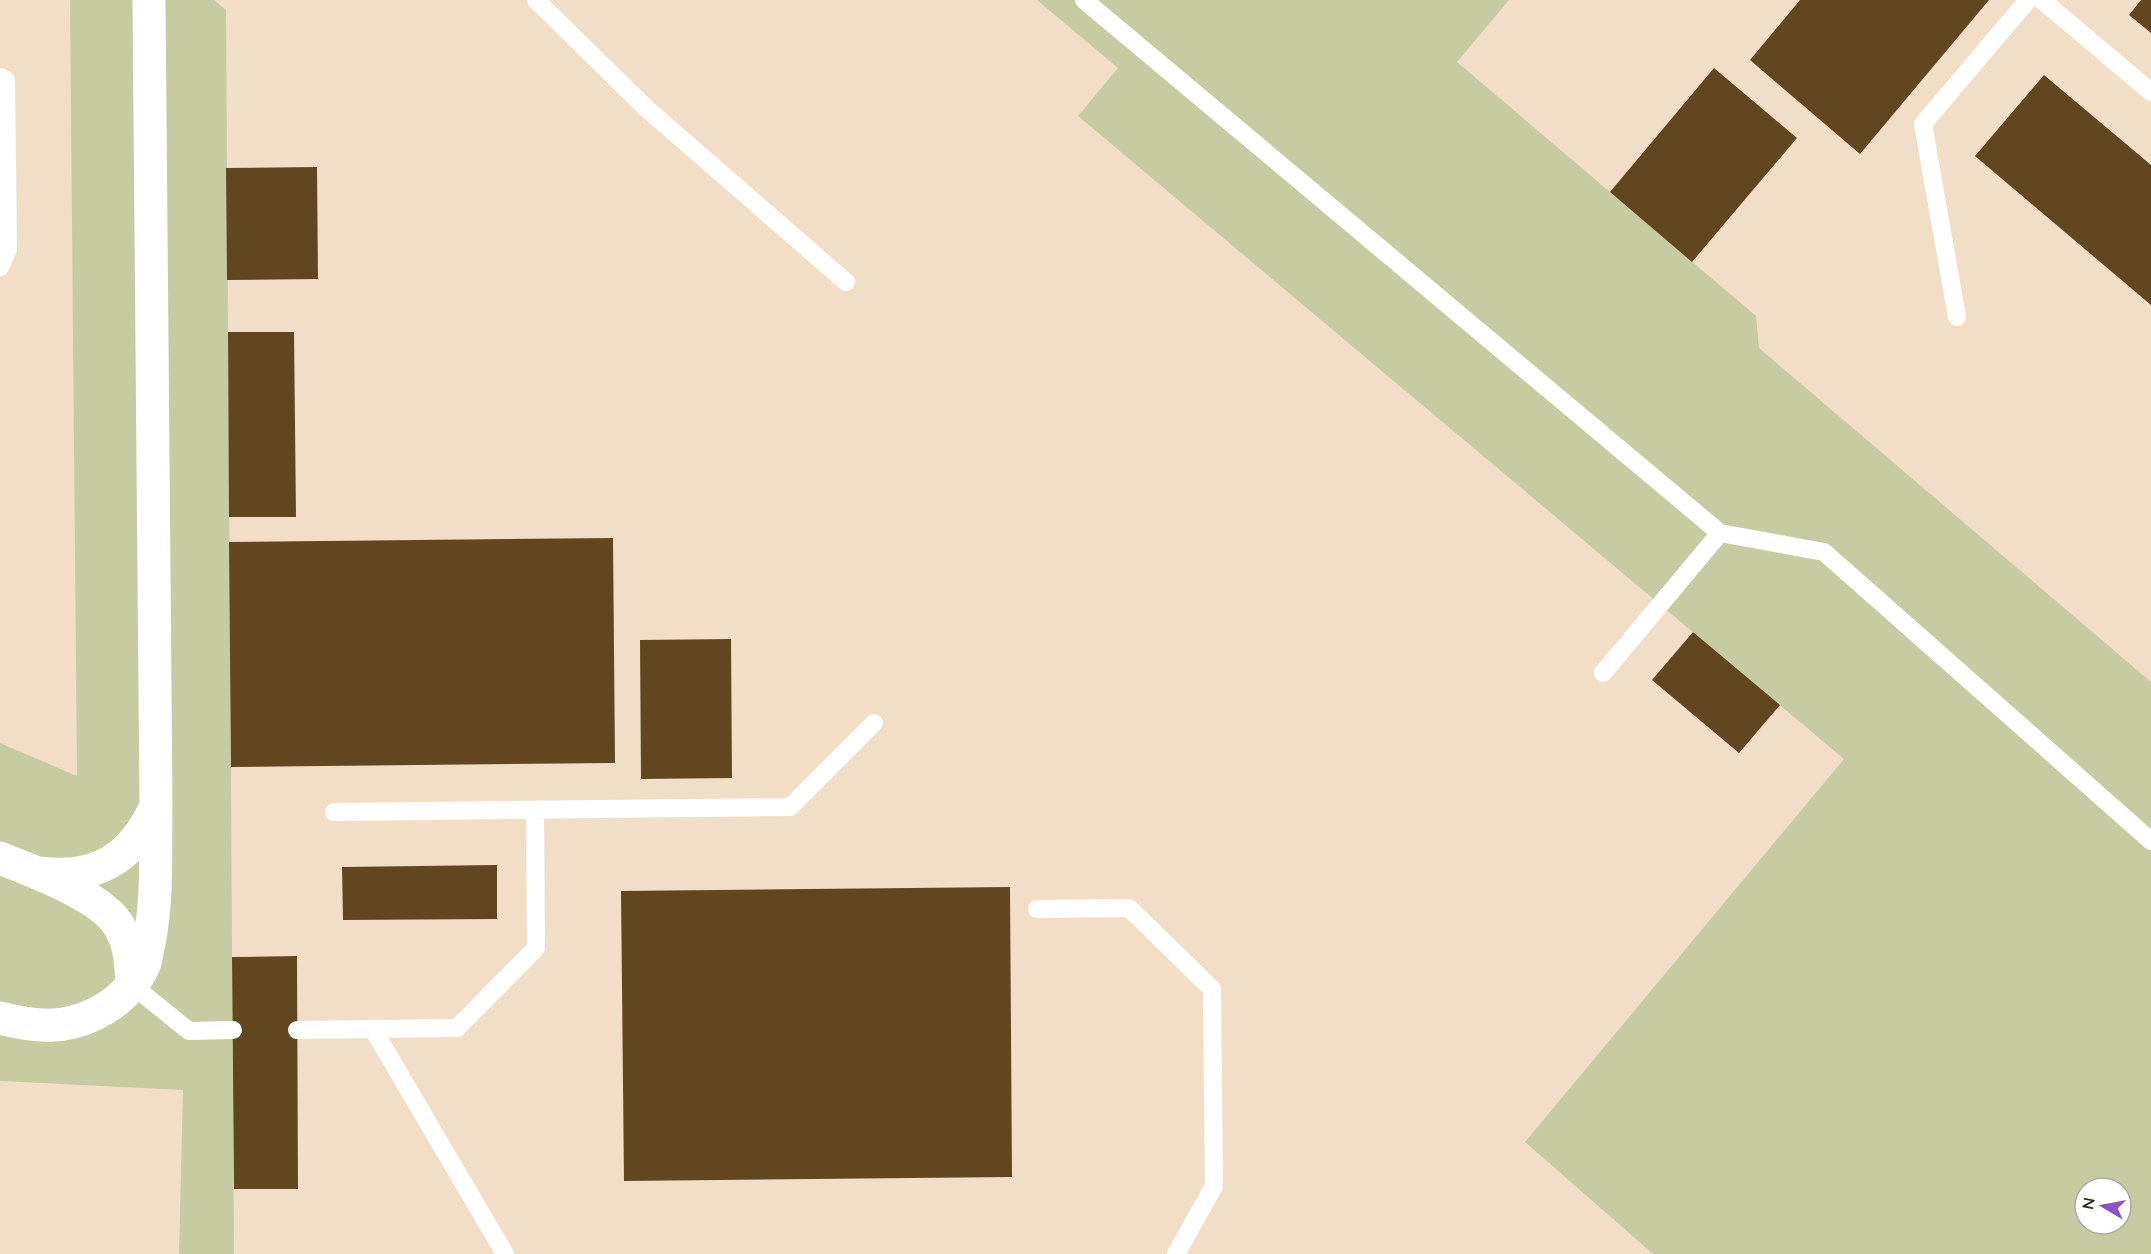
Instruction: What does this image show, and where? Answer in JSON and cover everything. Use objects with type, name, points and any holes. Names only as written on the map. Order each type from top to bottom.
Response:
[{"type":"street","points":[[0,1018],[39,1027],[61,1026],[84,1020],[110,1006],[132,985],[144,964],[155,913],[149,0]]},
{"type":"street","points":[[35,872],[60,875],[85,873],[109,863],[129,849],[145,829],[156,806]]},
{"type":"street","points":[[0,858],[35,872],[96,902],[119,924],[131,954],[132,985]]},
{"type":"lane","points":[[536,0],[646,108],[846,282]]},
{"type":"lane","points":[[1084,0],[1720,533],[1824,552],[2151,842]]},
{"type":"lane","points":[[1957,316],[1923,124],[2028,0]]},
{"type":"lane","points":[[2042,0],[2151,92]]},
{"type":"lane","points":[[0,77],[6,80],[8,249],[0,267]]},
{"type":"lane","points":[[1603,673],[1720,533]]},
{"type":"lane","points":[[334,812],[790,807],[874,723]]},
{"type":"lane","points":[[297,1030],[457,1028],[536,948],[535,810]]},
{"type":"lane","points":[[1037,909],[1130,908],[1212,989],[1214,1186],[1176,1254]]},
{"type":"lane","points":[[132,985],[189,1031],[232,1030]]},
{"type":"lane","points":[[373,1029],[505,1254]]},
{"type":"green space","points":[[70,0],[214,0],[226,10],[234,1254],[179,1254],[183,1090],[0,1081],[0,743],[77,776]]},
{"type":"green space","points":[[1037,0],[1509,0],[1457,62],[1756,316],[1759,348],[2151,682],[2151,1254],[1653,1254],[1525,1142],[1844,759],[1078,116],[1118,68]]},
{"type":"building","points":[[1800,0],[1989,0],[1860,154],[1750,60]]},
{"type":"building","points":[[2141,0],[2151,0],[2151,33],[2129,15]]},
{"type":"building","points":[[1714,68],[1797,138],[1692,262],[1610,192]]},
{"type":"building","points":[[2044,75],[2151,165],[2151,305],[1975,156]]},
{"type":"building","points":[[317,167],[318,279],[227,280],[226,168]]},
{"type":"building","points":[[228,332],[294,332],[296,517],[229,517]]},
{"type":"building","points":[[613,538],[615,763],[231,767],[229,542]]},
{"type":"building","points":[[1693,632],[1780,705],[1739,753],[1652,680]]},
{"type":"building","points":[[731,639],[732,778],[641,779],[640,640]]},
{"type":"building","points":[[497,865],[497,919],[343,920],[342,867]]},
{"type":"building","points":[[1010,887],[1012,1177],[624,1181],[621,891]]},
{"type":"building","points":[[297,956],[298,1189],[234,1189],[232,957]]}]
